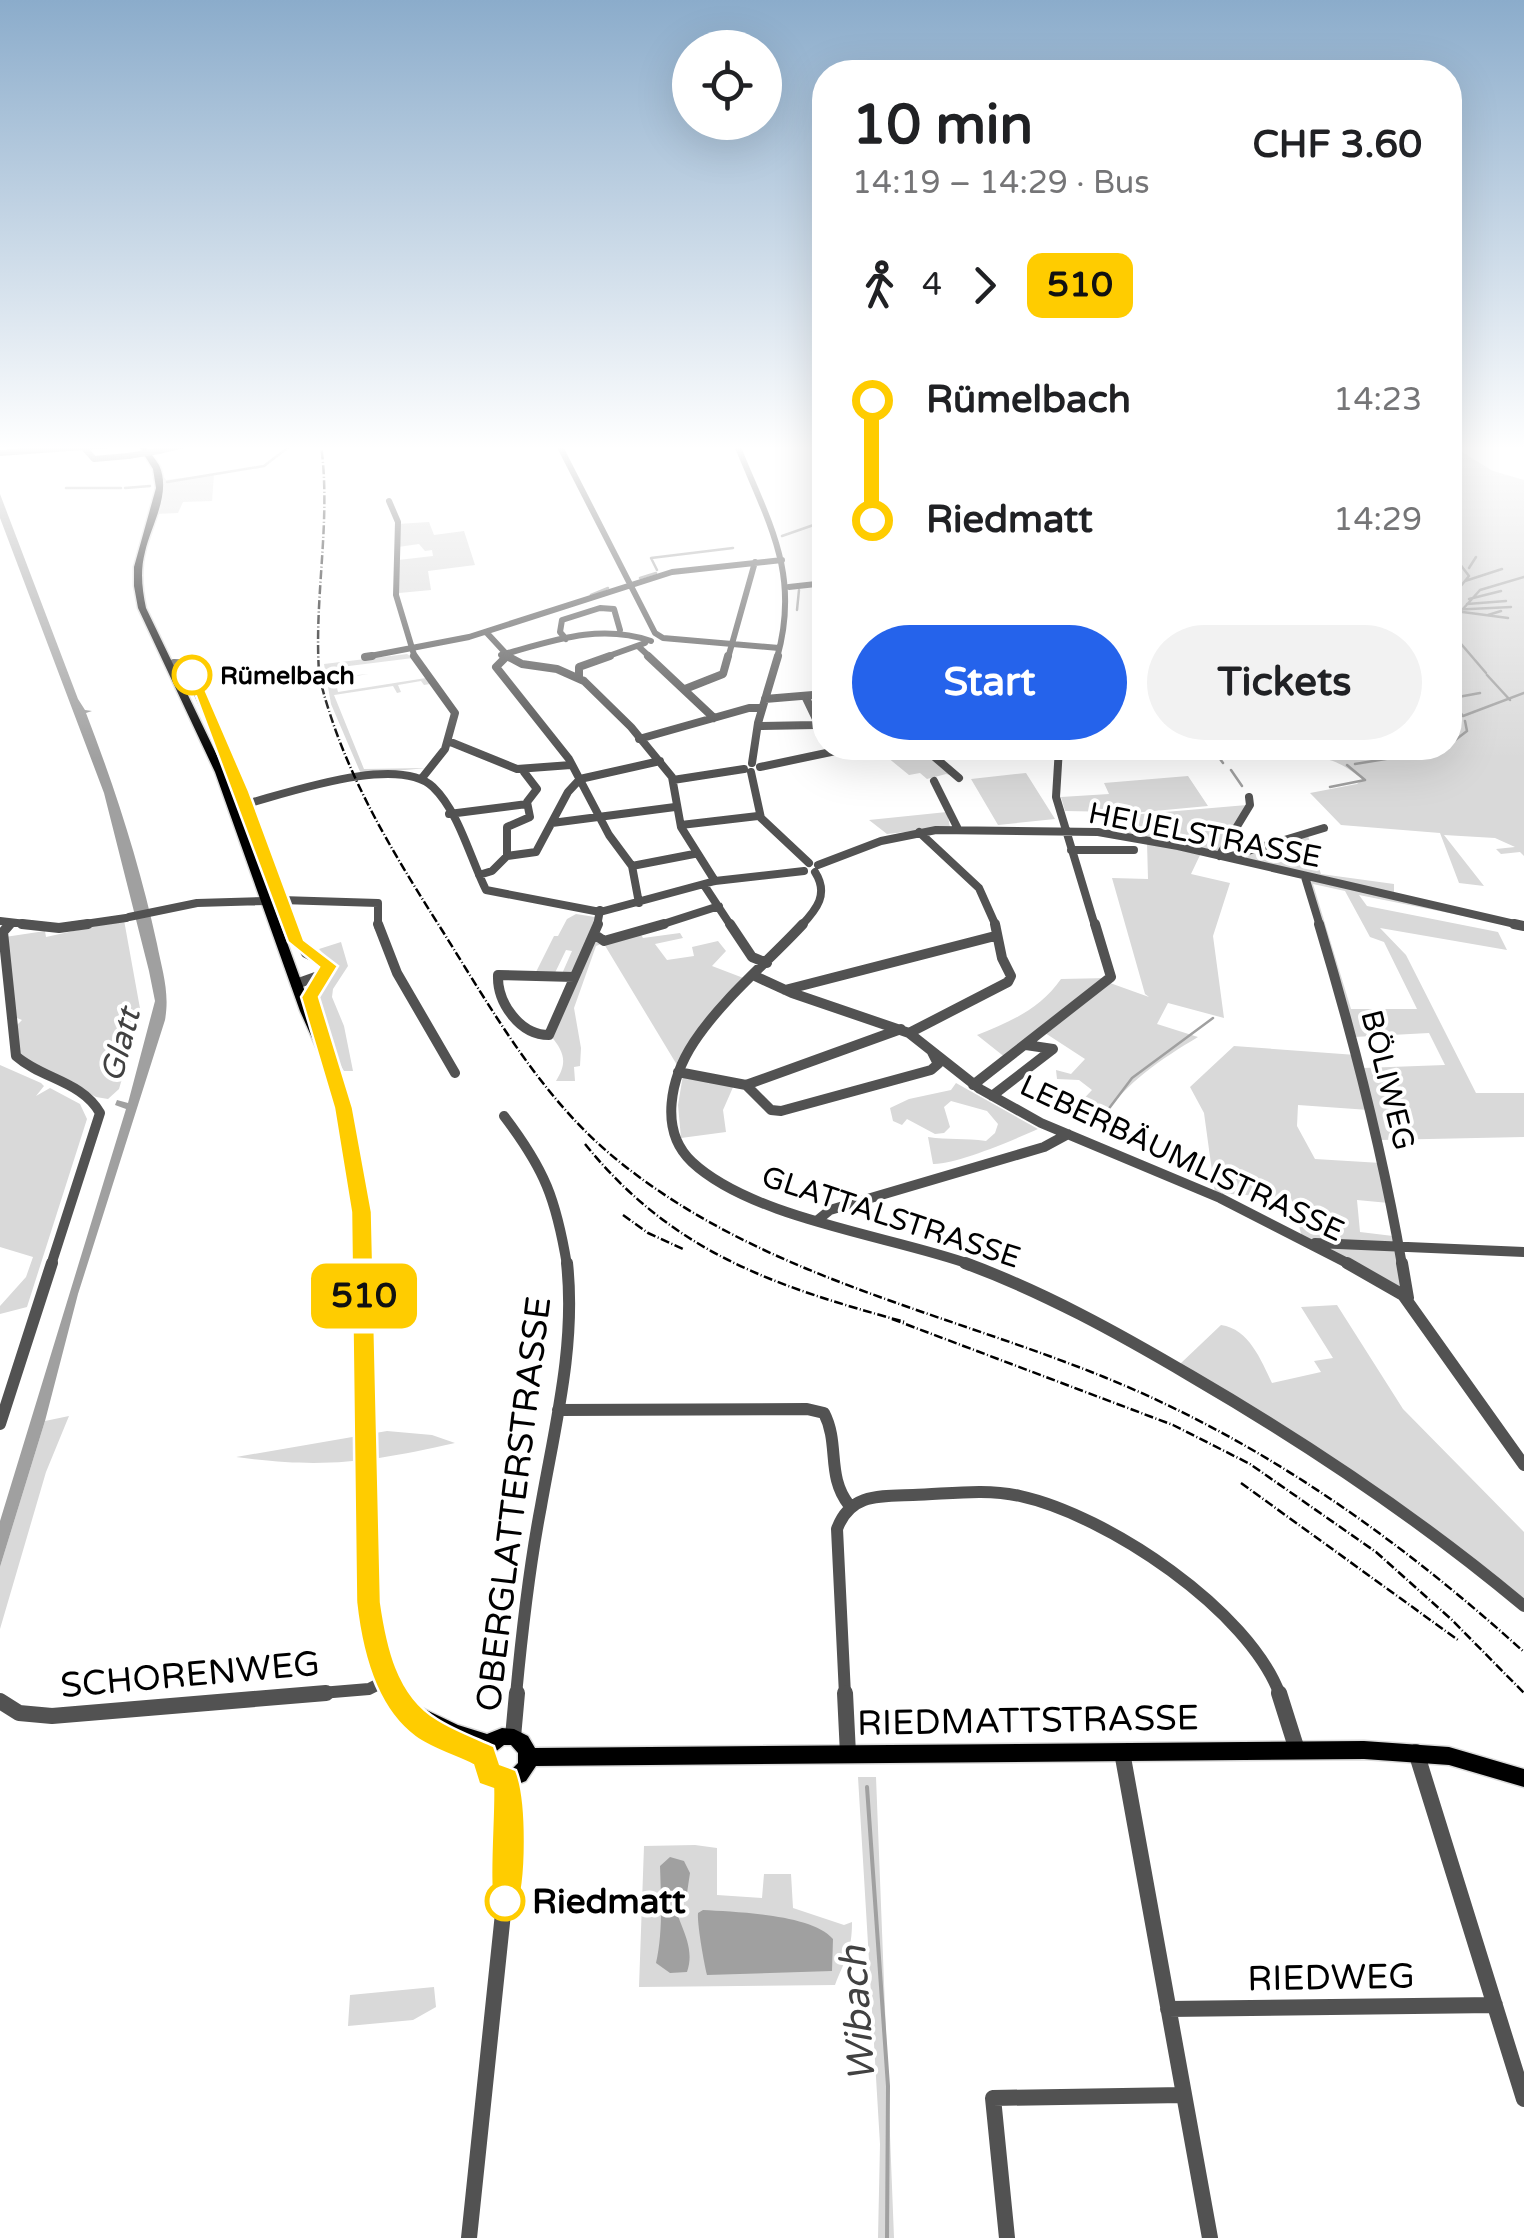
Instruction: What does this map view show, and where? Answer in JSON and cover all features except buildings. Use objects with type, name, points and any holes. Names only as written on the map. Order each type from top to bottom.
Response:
[{"type":"main road","points":[[141,549],[138,590],[148,622],[228,772],[344,1108],[360,1198],[368,1602],[374,1646],[387,1680],[433,1734],[488,1750],[513,1737],[523,1742],[529,1757],[519,1775],[506,1780],[489,1774],[488,1750]]},
{"type":"main road","points":[[173,665],[214,755],[267,901],[310,999],[324,1036],[324,1050]]},
{"type":"main road","name":"RIEDMATTSTRASSE","points":[[529,1757],[1416,1752],[1466,1760],[1524,1778]]},
{"type":"street","points":[[397,549],[396,597],[412,650],[453,708],[455,725],[437,764],[422,778]]},
{"type":"street","points":[[611,549],[655,639]]},
{"type":"street","points":[[778,549],[788,588],[788,612],[758,726],[752,793],[758,816],[811,868]]},
{"type":"street","points":[[364,657],[486,632],[672,572],[782,560]]},
{"type":"street","points":[[685,689],[719,678],[734,644],[755,562]]},
{"type":"street","points":[[788,588],[812,585]]},
{"type":"street","points":[[538,616],[560,622],[610,608],[620,630]]},
{"type":"street","points":[[560,622],[566,638]]},
{"type":"street","points":[[639,903],[632,866],[609,835],[604,818],[558,742],[496,667],[497,662],[566,638],[620,630],[655,639],[779,648]]},
{"type":"street","points":[[486,632],[503,657],[579,678],[660,762],[673,780],[675,807],[694,854],[715,881]]},
{"type":"street","points":[[579,678],[578,667],[655,639]]},
{"type":"street","points":[[638,646],[714,718]]},
{"type":"street","points":[[173,665],[198,670],[197,692],[246,804],[297,942],[306,953],[327,962],[310,999]]},
{"type":"street","points":[[638,739],[764,704],[812,695]]},
{"type":"street","points":[[804,696],[812,711]]},
{"type":"street","points":[[758,726],[812,725]]},
{"type":"street","points":[[448,741],[524,772],[537,789],[527,804],[530,817],[507,827],[508,856]]},
{"type":"street","points":[[673,780],[812,756]]},
{"type":"street","points":[[938,760],[959,778]]},
{"type":"street","points":[[973,1085],[1106,984],[1111,974],[1056,797],[1059,760]]},
{"type":"street","points":[[479,875],[492,871],[508,856],[536,852],[580,779],[660,762]]},
{"type":"street","points":[[524,772],[571,765]]},
{"type":"street","points":[[246,804],[374,775],[399,773],[422,778],[433,787],[449,814],[486,890],[600,911],[594,934],[549,1034],[538,1037],[525,1032],[504,998],[498,976],[574,977]]},
{"type":"street","points":[[934,781],[958,829]]},
{"type":"street","points":[[1223,857],[1250,805],[1249,797]]},
{"type":"street","points":[[449,814],[527,804]]},
{"type":"street","points":[[552,822],[675,807]]},
{"type":"street","points":[[681,825],[758,816]]},
{"type":"street","points":[[1223,857],[1324,828]]},
{"type":"street","name":"HEUELSTRASSE","points":[[600,911],[715,881],[811,868],[881,841],[919,832],[1065,830],[1115,834],[1524,926]]},
{"type":"street","points":[[678,1072],[746,1085],[905,1031],[1011,979],[985,895],[919,832]]},
{"type":"street","points":[[1071,850],[1134,850]]},
{"type":"street","points":[[632,866],[694,854]]},
{"type":"street","name":"GLATTALSTRASSE","points":[[811,868],[822,882],[820,903],[699,1035],[678,1072],[671,1105],[672,1123],[675,1138],[692,1165],[741,1194],[976,1267],[1104,1326],[1314,1450],[1411,1516],[1524,1606]]},
{"type":"street","name":"BÖLIWEG","points":[[1306,876],[1358,1054],[1387,1176],[1408,1298]]},
{"type":"street","points":[[704,884],[752,956],[767,963]]},
{"type":"street","points":[[248,899],[262,887]]},
{"type":"street","points":[[0,1424],[100,1113],[88,1096],[16,1056],[5,922],[60,928],[248,899],[267,901]]},
{"type":"street","points":[[281,900],[378,903],[378,925],[397,973],[455,1073]]},
{"type":"street","points":[[594,934],[604,941],[719,906]]},
{"type":"street","points":[[785,990],[995,936]]},
{"type":"street","name":"LEBERBÄUMLISTRASSE","points":[[756,976],[785,990],[905,1031],[992,1096],[1068,1134],[1220,1198],[1312,1243],[1408,1298],[1524,1465]]},
{"type":"street","points":[[301,983],[323,977]]},
{"type":"street","points":[[992,1096],[1053,1049],[1026,1044]]},
{"type":"street","points":[[746,1085],[771,1110],[780,1111],[931,1070],[938,1064],[931,1051]]},
{"type":"street","name":"OBERGLATTERSTRASSE","points":[[504,1116],[530,1143],[542,1166],[570,1273],[572,1298],[549,1476],[532,1556],[513,1737]]},
{"type":"street","points":[[819,1218],[830,1210],[1044,1148],[1068,1134]]},
{"type":"street","points":[[1312,1243],[1524,1252]]},
{"type":"street","points":[[558,1410],[807,1409],[824,1413],[830,1428],[832,1486],[848,1505]]},
{"type":"street","points":[[848,1754],[837,1529],[848,1505],[868,1496],[1005,1494],[1044,1504],[1104,1532],[1201,1594],[1261,1652],[1298,1750]]},
{"type":"street","name":"SCHORENWEG","points":[[0,1701],[19,1713],[52,1716],[369,1689],[387,1680]]},
{"type":"street","points":[[1122,1751],[1210,2238]]},
{"type":"street","points":[[1416,1752],[1524,2099]]},
{"type":"street","points":[[469,2238],[509,1856],[506,1780]]},
{"type":"street","name":"RIEDWEG","points":[[1168,2009],[1495,2005]]},
{"type":"street","points":[[1007,2238],[993,2098],[1183,2095]]},
{"type":"shaded area","points":[[12,549],[21,549],[78,699],[85,710],[92,711],[86,713],[135,856],[167,1000],[165,1020],[78,1294],[45,1421],[0,1567],[0,1521],[126,1109],[115,1105],[117,1100],[128,1103],[155,1001],[104,793]]},
{"type":"shaded area","points":[[424,549],[470,549],[475,565],[428,571],[431,590],[399,593],[398,560],[433,556],[432,550]]},
{"type":"shaded area","points":[[1462,549],[1524,549],[1524,856],[1520,852],[1501,854],[1496,849],[1515,847],[1495,838],[1444,835],[1484,886],[1459,883],[1440,833],[1341,825],[1310,793],[1357,784],[1362,779],[1328,760],[1462,760]]},
{"type":"shaded area","points":[[407,654],[413,658],[333,668],[336,677],[369,674],[335,679],[338,692],[426,678],[430,684],[421,681],[398,685],[401,692],[397,693],[393,686],[334,695],[364,769],[427,768],[361,774],[331,704],[324,664]]},
{"type":"shaded area","points":[[891,760],[935,760],[954,776],[927,779],[920,773],[909,775]]},
{"type":"shaded area","points":[[1026,773],[1055,819],[998,825],[971,779]]},
{"type":"shaded area","points":[[1188,776],[1208,806],[1122,814],[1115,803],[1120,812],[1065,811],[1061,797],[1109,794],[1104,783]]},
{"type":"shaded area","points":[[1247,805],[1219,852],[1114,831],[1118,816]]},
{"type":"shaded area","points":[[947,812],[950,827],[887,834],[869,820]]},
{"type":"shaded area","points":[[1307,833],[1321,874],[1394,884],[1394,895],[1234,857]]},
{"type":"shaded area","points":[[1147,842],[1201,853],[1191,874],[1230,883],[1213,936],[1224,1018],[1168,1003],[1157,1024],[1198,1037],[1146,1072],[1102,1118],[1075,1108],[1092,1090],[1079,1080],[1057,1079],[1056,1070],[1071,1074],[1085,1059],[1042,1031],[1006,1058],[977,1035],[1034,1006],[1061,979],[1109,978],[1110,983],[1149,997],[1112,878],[1148,879]]},
{"type":"shaded area","points":[[1307,878],[1494,922],[1359,895],[1367,906],[1498,932],[1507,950],[1380,928],[1406,955],[1476,1093],[1524,1093],[1524,1137],[1381,1140],[1363,1068],[1445,1065],[1429,1033],[1354,1037]],"holes":[[[1313,884],[1345,891],[1370,937],[1384,942],[1417,1009],[1351,1009]]]},
{"type":"shaded area","points":[[576,914],[595,917],[595,925],[574,972],[561,976],[572,951],[566,950],[553,977],[534,976],[554,936]]},
{"type":"shaded area","points":[[124,920],[141,1014],[119,1089],[108,1099],[96,1097],[20,1057],[15,1027],[22,1020],[12,1016],[5,937],[45,931],[46,937]]},
{"type":"shaded area","points":[[640,933],[643,938],[680,933],[683,938],[655,944],[667,960],[694,956],[692,947],[718,941],[726,951],[712,966],[746,979],[677,1065],[604,944]]},
{"type":"shaded area","points":[[595,938],[601,944],[596,946],[574,1008],[580,1066],[574,1067],[575,1081],[556,1081],[563,1057],[551,1036]]},
{"type":"shaded area","points":[[341,942],[348,966],[332,997],[344,1026],[353,1071],[344,1071],[335,1056],[317,995],[336,968],[319,949]]},
{"type":"shaded area","points":[[1234,1046],[1356,1055],[1369,1110],[1298,1105],[1297,1126],[1315,1159],[1381,1163],[1389,1203],[1357,1200],[1360,1232],[1393,1236],[1408,1292],[1302,1237],[1291,1198],[1215,1193],[1204,1113],[1190,1087]]},
{"type":"shaded area","points":[[0,1065],[41,1083],[44,1086],[36,1096],[50,1088],[80,1104],[87,1119],[27,1307],[0,1314],[0,1306],[26,1277],[33,1257],[0,1247]]},
{"type":"shaded area","points":[[683,1075],[734,1085],[723,1110],[726,1132],[681,1138],[678,1105]]},
{"type":"shaded area","points":[[956,1083],[1038,1129],[970,1156],[933,1164],[928,1137],[986,1141],[998,1124],[987,1111],[951,1101],[944,1107],[950,1127],[935,1134],[907,1119],[902,1125],[893,1121],[890,1108],[909,1099],[951,1090]]},
{"type":"shaded area","points":[[1337,1305],[1403,1409],[1524,1532],[1524,1600],[1180,1364],[1221,1325],[1247,1339],[1272,1383],[1321,1372],[1314,1361],[1333,1358],[1301,1307]]},
{"type":"shaded area","points":[[69,1416],[46,1472],[0,1629],[0,1567],[45,1421]]},
{"type":"shaded area","points":[[387,1431],[432,1435],[455,1443],[347,1462],[295,1463],[236,1457]]},
{"type":"shaded area","points":[[858,1777],[876,1777],[894,2238],[878,2238],[880,2144]]},
{"type":"shaded area","points":[[644,1846],[717,1848],[717,1895],[762,1898],[764,1874],[791,1874],[793,1908],[844,1925],[852,1922],[849,1948],[835,1985],[639,1987]]},
{"type":"shaded area","points":[[670,1857],[684,1861],[690,1873],[687,1893],[673,1895],[689,1952],[687,1972],[670,1973],[656,1963],[661,1927],[660,1866]]},
{"type":"shaded area","points":[[703,1910],[791,1919],[823,1931],[833,1939],[832,1971],[707,1975],[698,1918]]},
{"type":"shaded area","points":[[434,1987],[436,2007],[413,2020],[348,2026],[350,1995]]},
{"type":"waterway","name":"Rümelbach","points":[[657,570],[651,558],[721,549]]},
{"type":"waterway","points":[[1469,568],[1476,557]]},
{"type":"waterway","points":[[1462,567],[1469,576],[1462,585]]},
{"type":"waterway","points":[[1465,581],[1502,569]]},
{"type":"waterway","name":"Rümelbach","points":[[640,578],[656,573]]},
{"type":"waterway","points":[[1473,598],[1480,590],[1524,577]]},
{"type":"waterway","name":"Rümelbach","points":[[591,595],[608,588]]},
{"type":"waterway","points":[[797,610],[799,590]]},
{"type":"waterway","points":[[1473,598],[1501,591]]},
{"type":"waterway","points":[[1467,604],[1473,598]]},
{"type":"waterway","points":[[1467,604],[1506,601]]},
{"type":"waterway","points":[[1463,609],[1467,604]]},
{"type":"waterway","points":[[1463,609],[1511,607]]},
{"type":"waterway","points":[[1488,615],[1501,611]]},
{"type":"waterway","points":[[1462,612],[1508,618]]},
{"type":"waterway","points":[[1462,645],[1486,673]]},
{"type":"waterway","points":[[1487,675],[1509,699]]},
{"type":"waterway","points":[[1462,696],[1480,693]]},
{"type":"waterway","points":[[1509,699],[1524,693]]},
{"type":"waterway","points":[[1462,715],[1509,699]]},
{"type":"waterway","points":[[1462,735],[1467,731],[1465,721]]},
{"type":"waterway","points":[[1355,764],[1380,760]]},
{"type":"waterway","points":[[1330,787],[1365,780],[1347,765]]},
{"type":"waterway","points":[[1231,770],[1242,786]]},
{"type":"waterway","points":[[1101,1119],[1132,1078],[1213,1018]]},
{"type":"waterway","name":"Wibach","points":[[867,1787],[888,2086],[887,2238]]},
{"type":"railway","points":[[320,677],[322,549]]},
{"type":"railway","points":[[318,671],[320,677]]},
{"type":"railway","points":[[320,677],[353,772],[384,835],[421,896],[540,1080],[616,1159],[671,1199],[729,1233],[789,1261],[1104,1377],[1219,1431],[1378,1532],[1524,1652]]},
{"type":"railway","points":[[320,677],[320,684]]},
{"type":"railway","points":[[585,1144],[654,1213],[690,1239],[769,1279],[905,1322]]},
{"type":"railway","points":[[623,1215],[648,1233],[683,1249]]},
{"type":"railway","points":[[892,1319],[1173,1425],[1250,1464],[1376,1552],[1452,1620],[1524,1693]]},
{"type":"railway","points":[[1241,1483],[1458,1640]]},
{"type":"bus line","name":"510","points":[[192,675],[242,791],[297,942],[306,953],[323,959],[329,966],[310,997],[344,1108],[361,1212],[368,1602],[374,1646],[392,1688],[424,1727],[484,1756],[489,1774],[506,1780],[510,1833],[505,1901]]},
{"type":"place","name":"Rümelbach","points":[[192,675]]},
{"type":"place","name":"Riedmatt","points":[[505,1901]]},
{"type":"water label","name":"Glatt","points":[[120,1045]]}]
